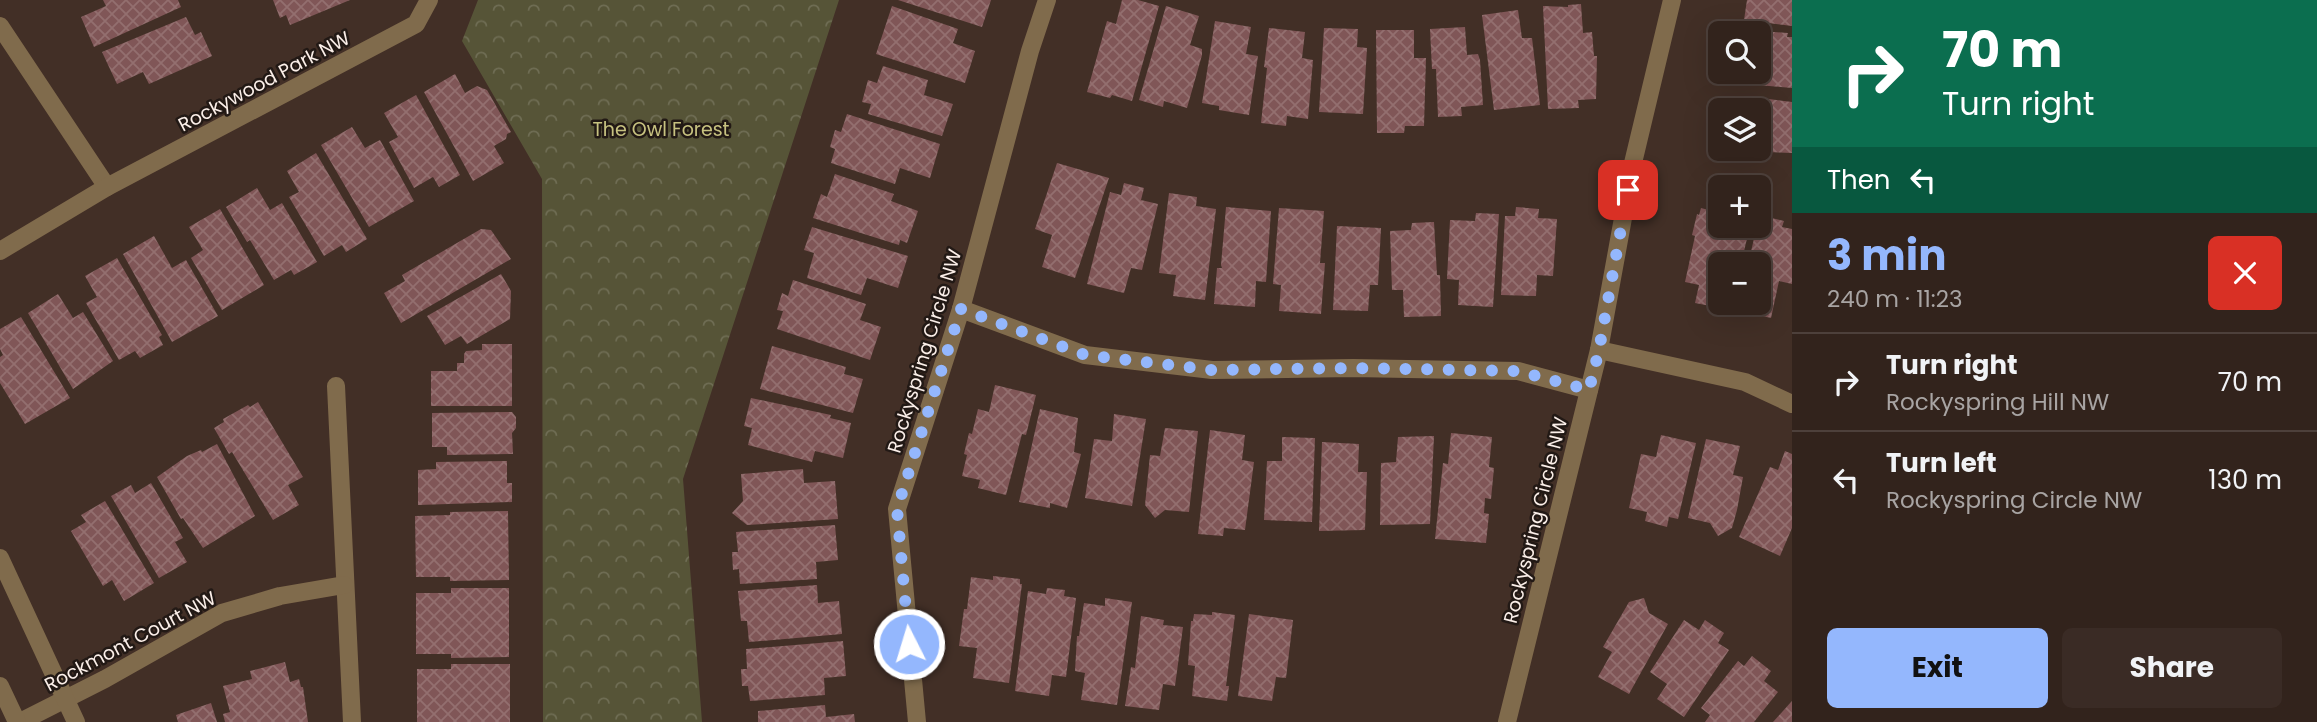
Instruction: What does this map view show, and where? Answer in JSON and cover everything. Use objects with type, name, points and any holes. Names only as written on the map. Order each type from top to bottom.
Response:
[{"type":"street","name":"Rockywood Park NW","points":[[0,251],[107,187],[416,24],[429,0]]},
{"type":"street","name":"Rockyspring Circle NW","points":[[916,722],[897,509],[961,309],[1030,51],[1047,0]]},
{"type":"street","name":"Rockyspring Circle NW","points":[[1507,722],[1599,350],[1633,163],[1672,0]]},
{"type":"street","points":[[0,26],[107,187]]},
{"type":"street","points":[[961,309],[1085,355],[1212,370],[1353,368],[1518,371],[1589,390]]},
{"type":"street","points":[[1599,350],[1745,382],[1792,404]]},
{"type":"street","points":[[336,386],[352,722]]},
{"type":"street","points":[[0,558],[76,722]]},
{"type":"street","name":"Rockmont Court NW","points":[[18,722],[66,700],[222,613],[280,596],[344,585]]},
{"type":"street","points":[[0,686],[18,722]]},
{"type":"green space","name":"The Owl Forest","points":[[478,0],[839,0],[683,479],[702,722],[543,722],[542,179],[462,41]]},
{"type":"building","points":[[103,0],[178,0],[181,7],[94,47],[81,17],[106,6]]},
{"type":"building","points":[[273,0],[350,0],[290,25],[286,15],[280,18]]},
{"type":"building","points":[[898,0],[991,0],[982,27]]},
{"type":"building","points":[[1122,0],[1138,0],[1159,6],[1132,101],[1087,92],[1107,21],[1116,24]]},
{"type":"building","points":[[1747,0],[1792,0],[1792,26],[1771,23],[1771,21],[1744,20]]},
{"type":"building","points":[[1581,4],[1583,33],[1592,32],[1594,56],[1597,56],[1596,99],[1578,100],[1579,108],[1548,109],[1543,6],[1568,7]]},
{"type":"building","points":[[892,6],[958,29],[953,43],[975,51],[965,83],[876,54]]},
{"type":"building","points":[[1166,6],[1199,16],[1190,45],[1202,49],[1202,55],[1187,108],[1164,101],[1163,107],[1139,100]]},
{"type":"building","points":[[1518,10],[1522,38],[1532,38],[1540,105],[1494,110],[1482,15]]},
{"type":"building","points":[[186,17],[195,35],[201,32],[212,56],[149,84],[143,72],[117,84],[102,52]]},
{"type":"building","points":[[1215,21],[1251,27],[1246,54],[1258,56],[1249,115],[1219,110],[1219,106],[1202,103]]},
{"type":"building","points":[[1465,27],[1467,55],[1478,54],[1480,60],[1483,105],[1461,107],[1462,116],[1438,117],[1436,69],[1432,69],[1430,29]]},
{"type":"building","points":[[1269,28],[1305,32],[1302,58],[1313,60],[1308,119],[1287,116],[1286,126],[1261,123]]},
{"type":"building","points":[[1324,28],[1358,29],[1357,47],[1367,48],[1363,114],[1319,112]]},
{"type":"building","points":[[1376,30],[1414,30],[1414,58],[1426,58],[1424,126],[1405,126],[1404,133],[1377,133]]},
{"type":"building","points":[[1771,32],[1788,33],[1787,37],[1792,37],[1792,88],[1758,85],[1771,84]]},
{"type":"building","points":[[883,66],[928,80],[924,95],[953,104],[942,136],[868,114],[871,104],[862,102],[868,80],[877,83]]},
{"type":"building","points":[[455,74],[465,93],[477,86],[487,90],[511,132],[506,139],[494,146],[504,163],[473,181],[424,92]]},
{"type":"building","points":[[416,95],[460,175],[439,187],[433,177],[414,188],[389,142],[398,137],[384,113]]},
{"type":"building","points":[[1771,99],[1792,102],[1792,153],[1771,152]]},
{"type":"building","points":[[847,114],[940,144],[930,178],[900,168],[895,184],[831,163],[835,149],[830,147],[835,130],[841,132]]},
{"type":"building","points":[[352,127],[365,148],[380,140],[414,201],[369,227],[321,145]]},
{"type":"building","points":[[316,153],[367,239],[346,252],[342,245],[324,256],[289,197],[299,192],[287,171]]},
{"type":"building","points":[[1057,163],[1109,178],[1075,278],[1042,267],[1052,235],[1035,229]]},
{"type":"building","points":[[835,174],[894,194],[891,201],[918,211],[907,243],[900,240],[899,245],[813,218],[821,194],[827,197]]},
{"type":"building","points":[[1124,183],[1144,188],[1141,200],[1158,204],[1142,270],[1131,268],[1124,293],[1087,284],[1110,192],[1121,195]]},
{"type":"building","points":[[257,188],[270,210],[282,203],[317,262],[294,275],[291,270],[274,280],[226,207]]},
{"type":"building","points":[[1169,193],[1197,197],[1196,206],[1216,209],[1205,300],[1173,296],[1176,275],[1159,273]]},
{"type":"building","points":[[1226,207],[1271,211],[1266,282],[1256,281],[1255,307],[1214,304],[1217,268],[1222,268]]},
{"type":"building","points":[[1516,207],[1539,209],[1538,218],[1557,219],[1553,276],[1537,275],[1536,296],[1501,295],[1505,216],[1515,216]]},
{"type":"building","points":[[1279,208],[1324,211],[1320,263],[1325,263],[1321,314],[1279,311],[1281,285],[1273,284]]},
{"type":"building","points":[[1701,208],[1708,210],[1708,238],[1747,238],[1744,252],[1708,252],[1708,306],[1695,303],[1699,285],[1685,282],[1695,236],[1692,235],[1697,214],[1699,215]]},
{"type":"building","points":[[220,209],[264,285],[222,310],[191,258],[203,250],[189,227]]},
{"type":"building","points":[[1476,213],[1499,214],[1493,307],[1458,305],[1459,280],[1447,279],[1450,220],[1475,221]]},
{"type":"building","points":[[1771,218],[1784,221],[1782,227],[1792,229],[1792,284],[1779,281],[1771,318],[1758,315],[1771,315],[1771,252],[1751,252],[1754,238],[1771,238]]},
{"type":"building","points":[[1434,222],[1441,316],[1404,317],[1403,290],[1392,290],[1390,231],[1411,230],[1412,223]]},
{"type":"building","points":[[1337,226],[1381,228],[1378,285],[1370,285],[1368,311],[1333,310]]},
{"type":"building","points":[[812,227],[908,256],[898,288],[867,278],[861,295],[807,278],[814,253],[804,250]]},
{"type":"building","points":[[481,229],[491,230],[511,259],[401,323],[384,293],[405,281],[402,275]]},
{"type":"building","points":[[154,236],[172,268],[186,260],[218,316],[172,342],[123,254]]},
{"type":"building","points":[[117,258],[162,335],[159,337],[163,345],[140,358],[135,351],[119,360],[86,303],[97,297],[85,276]]},
{"type":"building","points":[[501,274],[511,291],[510,319],[467,344],[461,336],[445,345],[427,316]]},
{"type":"building","points":[[793,280],[866,304],[860,320],[881,327],[870,360],[777,329],[783,311],[777,310],[782,293],[788,296]]},
{"type":"building","points":[[58,294],[73,318],[83,312],[113,361],[73,389],[28,313]]},
{"type":"building","points":[[21,317],[70,398],[25,424],[0,383],[0,357],[3,355],[0,349],[0,329]]},
{"type":"building","points":[[482,344],[512,344],[512,406],[431,406],[431,371],[457,371],[457,363],[464,363],[466,351],[482,350]]},
{"type":"building","points":[[772,346],[846,367],[844,374],[863,379],[853,413],[760,389]]},
{"type":"building","points":[[995,385],[1036,395],[1026,435],[1022,434],[1006,495],[978,488],[980,480],[962,476],[969,433],[972,434],[978,409],[989,412]]},
{"type":"building","points":[[751,398],[831,415],[830,418],[851,423],[843,458],[815,451],[812,462],[748,445],[752,428],[744,426]]},
{"type":"building","points":[[258,402],[303,477],[288,485],[299,505],[273,520],[232,452],[229,454],[214,428],[224,422],[223,419]]},
{"type":"building","points":[[1040,409],[1078,418],[1074,452],[1081,454],[1067,508],[1050,503],[1050,508],[1019,502]]},
{"type":"building","points":[[512,412],[516,417],[516,428],[512,433],[513,454],[447,455],[447,447],[432,447],[432,413]]},
{"type":"building","points":[[1114,414],[1146,419],[1132,506],[1085,498],[1094,439],[1112,441]]},
{"type":"building","points":[[1165,428],[1198,431],[1189,512],[1165,510],[1155,518],[1145,505],[1150,455],[1160,456]]},
{"type":"building","points":[[1210,430],[1245,435],[1242,460],[1254,462],[1245,530],[1224,528],[1223,536],[1198,534]]},
{"type":"building","points":[[1451,433],[1492,437],[1489,467],[1494,468],[1491,499],[1485,498],[1484,513],[1489,514],[1486,543],[1435,539],[1443,463],[1448,464]]},
{"type":"building","points":[[1661,435],[1696,443],[1678,519],[1669,517],[1667,527],[1645,521],[1647,512],[1629,508],[1641,454],[1656,457]]},
{"type":"building","points":[[1434,436],[1430,524],[1380,525],[1381,463],[1396,462],[1398,437]]},
{"type":"building","points":[[1282,437],[1315,438],[1312,522],[1264,520],[1267,461],[1282,461]]},
{"type":"building","points":[[1706,439],[1740,446],[1733,475],[1743,477],[1737,510],[1732,528],[1718,536],[1710,523],[1688,518]]},
{"type":"building","points":[[1322,442],[1359,444],[1358,472],[1367,472],[1365,530],[1319,531]]},
{"type":"building","points":[[217,444],[255,516],[203,548],[183,518],[181,519],[157,477],[187,456]]},
{"type":"building","points":[[1785,451],[1792,454],[1792,528],[1780,556],[1739,537],[1770,467],[1778,470]]},
{"type":"building","points":[[507,461],[507,483],[512,483],[512,502],[418,505],[418,470],[436,469],[436,462]]},
{"type":"building","points":[[803,469],[804,483],[835,481],[838,519],[747,525],[732,513],[743,501],[741,474]]},
{"type":"building","points":[[151,483],[183,538],[175,542],[187,562],[159,578],[111,496],[131,485],[135,493]]},
{"type":"building","points":[[105,501],[154,583],[124,601],[112,580],[103,586],[71,531],[86,522],[81,515]]},
{"type":"building","points":[[508,511],[509,580],[450,581],[450,577],[416,577],[415,516],[450,515],[450,512]]},
{"type":"building","points":[[835,525],[838,560],[816,562],[817,579],[740,584],[739,569],[733,570],[732,552],[738,552],[736,532]]},
{"type":"building","points":[[993,576],[1020,579],[1022,584],[1009,683],[973,678],[977,648],[959,646],[971,577],[993,580]]},
{"type":"building","points":[[817,585],[818,603],[839,601],[842,634],[749,642],[747,621],[741,621],[738,591]]},
{"type":"building","points":[[451,588],[509,588],[509,657],[451,658],[451,654],[416,654],[416,593],[451,593]]},
{"type":"building","points":[[1047,588],[1065,590],[1064,596],[1076,598],[1066,677],[1052,675],[1049,696],[1015,691],[1028,591],[1046,594]]},
{"type":"building","points":[[1105,598],[1132,602],[1117,705],[1081,700],[1085,673],[1075,671],[1077,636],[1084,603],[1105,606]]},
{"type":"building","points":[[1644,598],[1649,613],[1668,624],[1629,694],[1598,677],[1612,652],[1603,647],[1629,602]]},
{"type":"building","points":[[1212,612],[1235,615],[1226,686],[1229,686],[1227,701],[1192,696],[1195,666],[1188,665],[1191,621],[1194,614],[1212,615]]},
{"type":"building","points":[[1249,614],[1293,620],[1286,678],[1276,677],[1272,701],[1238,696]]},
{"type":"building","points":[[1141,616],[1164,620],[1163,625],[1183,627],[1175,686],[1163,684],[1159,710],[1125,706],[1131,667],[1135,668]]},
{"type":"building","points":[[1684,620],[1699,630],[1705,620],[1724,633],[1718,643],[1729,650],[1684,717],[1657,699],[1667,684],[1650,672]]},
{"type":"building","points":[[843,641],[846,676],[824,678],[825,695],[750,701],[748,686],[742,686],[741,669],[747,669],[746,649]]},
{"type":"building","points":[[1752,656],[1771,671],[1764,681],[1778,692],[1754,722],[1705,722],[1710,715],[1701,708],[1738,661],[1744,666]]},
{"type":"building","points":[[285,662],[290,682],[299,679],[303,687],[308,722],[225,722],[223,714],[230,712],[223,686],[252,679],[250,671]]},
{"type":"building","points":[[451,664],[510,664],[510,722],[417,722],[417,669],[451,669]]},
{"type":"building","points":[[1792,701],[1792,722],[1773,722]]},
{"type":"building","points":[[211,703],[217,722],[178,722],[176,715]]},
{"type":"building","points":[[825,705],[826,717],[854,714],[855,722],[758,722],[758,711]]},
{"type":"route","points":[[909,644],[897,509],[961,309],[1085,355],[1212,370],[1353,368],[1518,371],[1589,390],[1599,350],[1628,190]]}]
